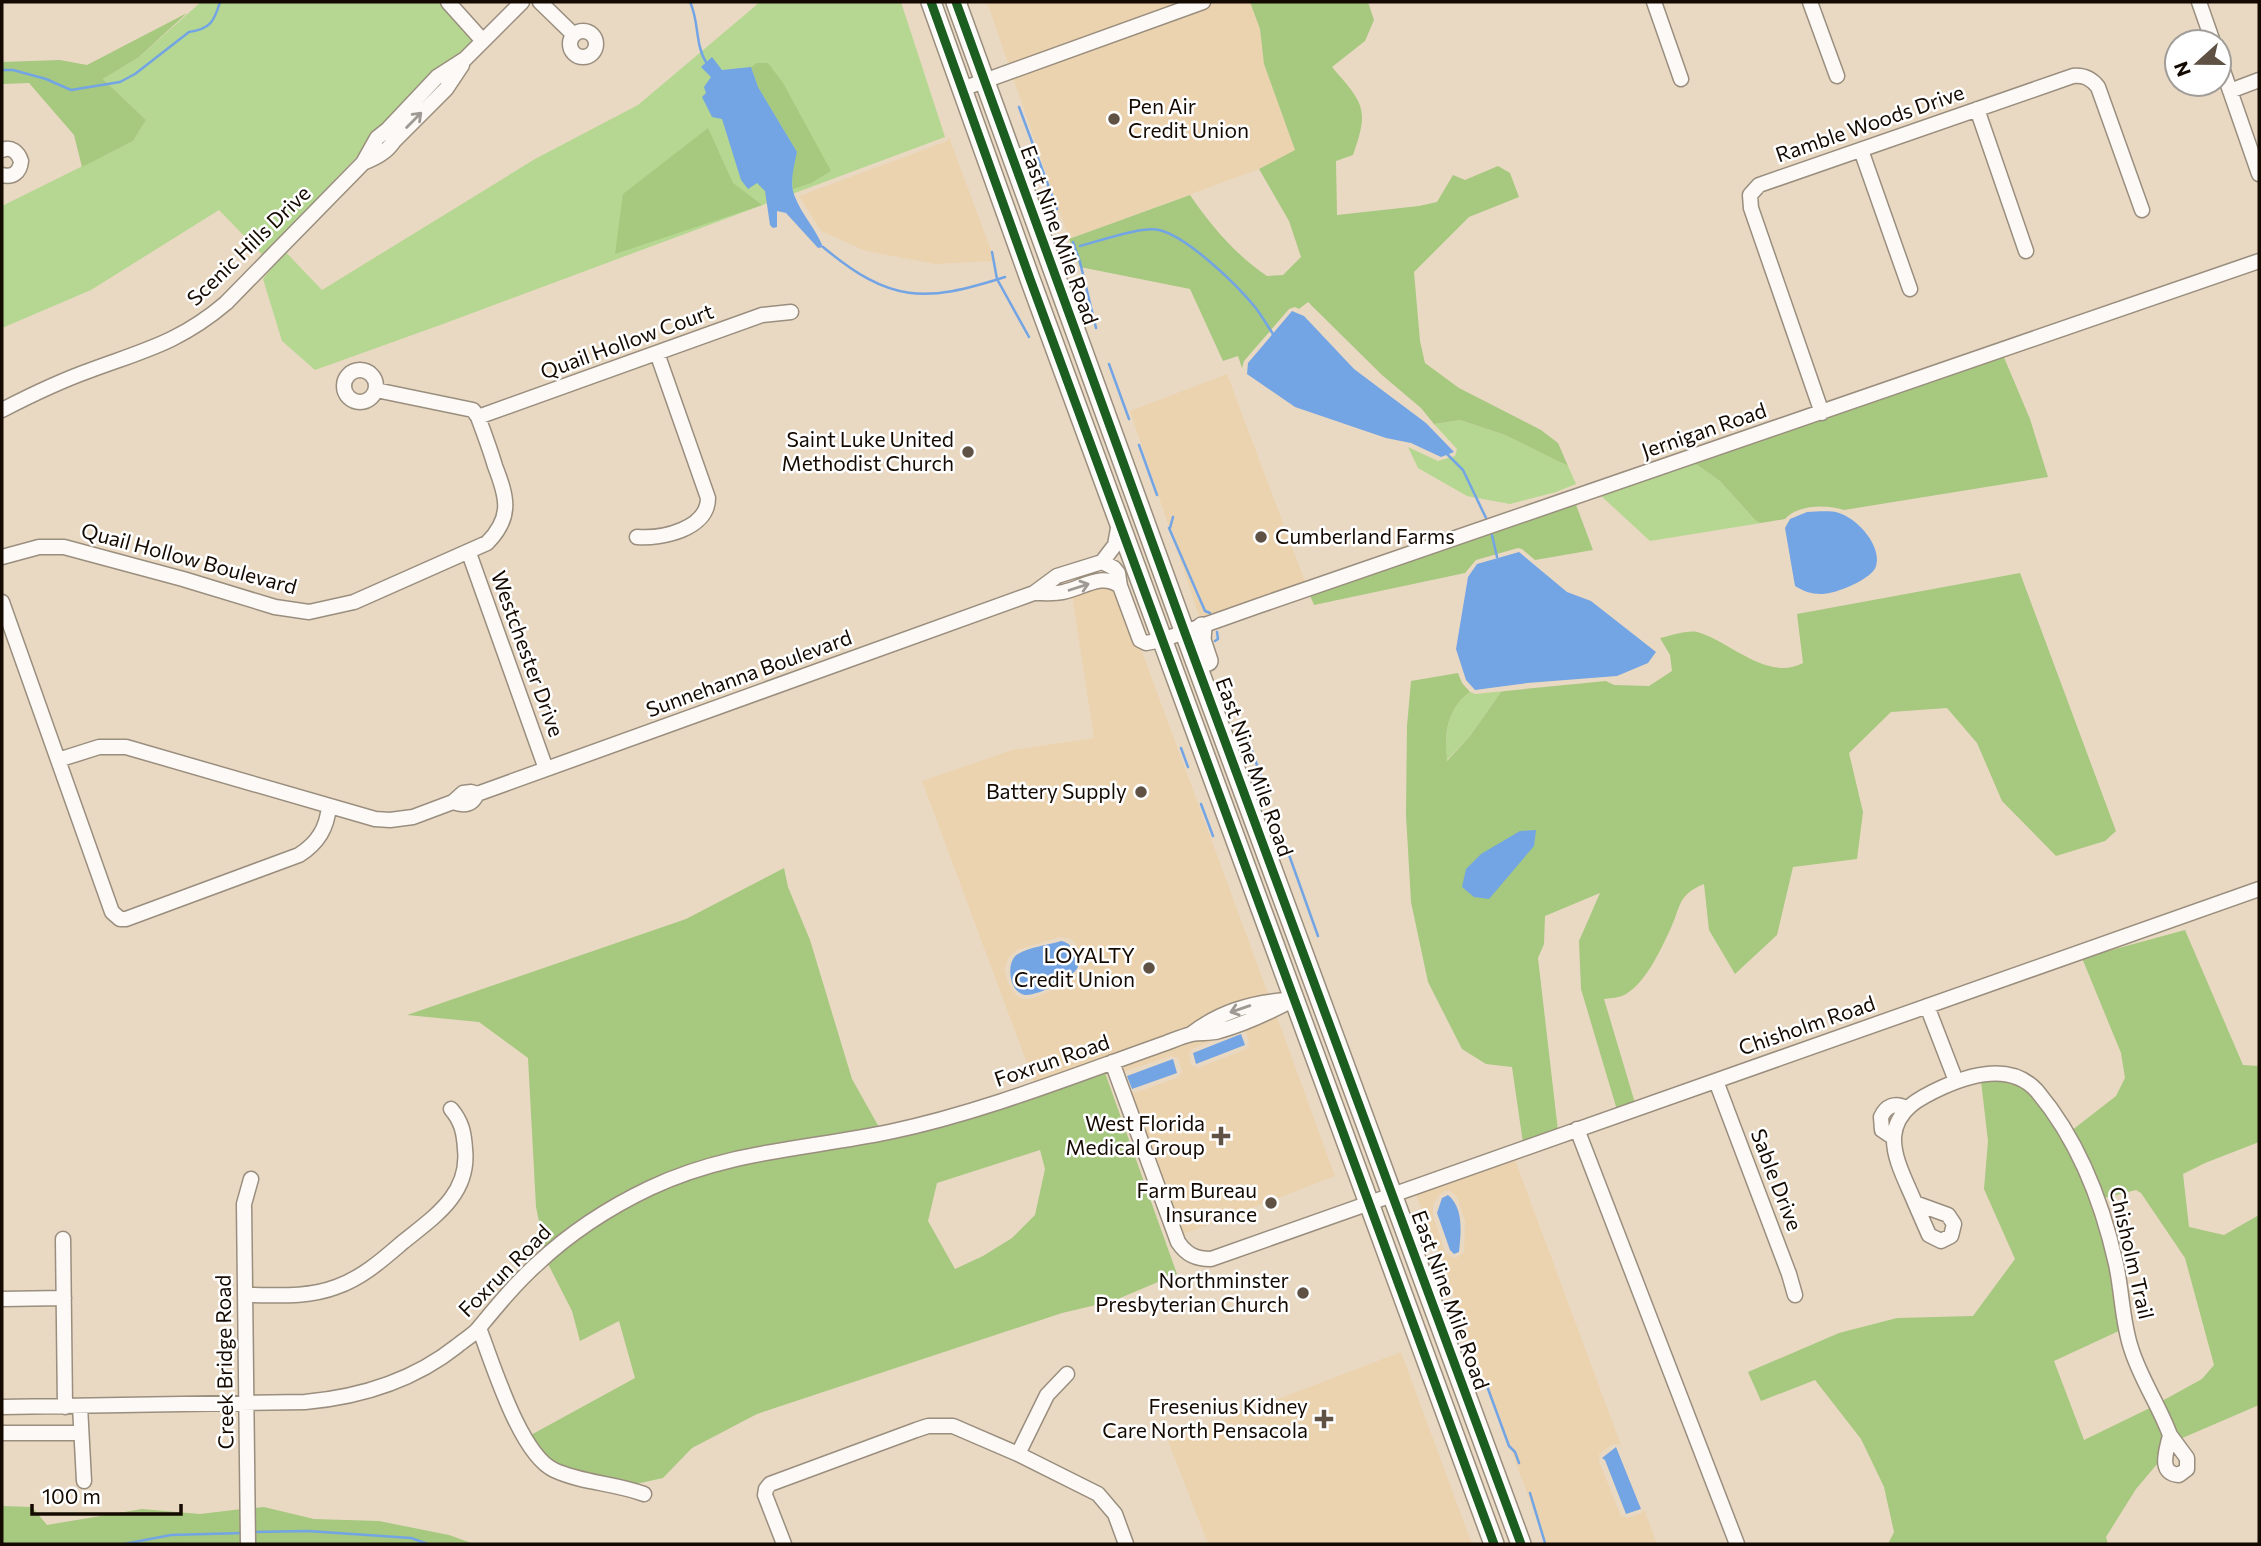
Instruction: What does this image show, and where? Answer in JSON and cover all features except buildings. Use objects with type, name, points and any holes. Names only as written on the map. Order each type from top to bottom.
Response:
[{"type":"main road","name":"East Nine Mile Road","points":[[931,2],[1494,1544]]},
{"type":"main road","points":[[949,2],[975,53]]},
{"type":"main road","name":"East Nine Mile Road","points":[[956,2],[1194,630],[1239,778],[1521,1544]]},
{"type":"main road","points":[[1085,428],[1101,448],[1161,612],[1172,629],[1194,630]]},
{"type":"main road","points":[[1247,800],[1299,962],[1300,978],[1294,999],[1314,1011],[1322,1023],[1366,1142],[1379,1158]]},
{"type":"street","points":[[448,2],[483,41]]},
{"type":"street","name":"Scenic Hills Drive","points":[[2,410],[90,370],[164,344],[208,318],[226,303],[363,163],[377,138],[437,77],[465,59],[522,2]]},
{"type":"street","points":[[540,2],[574,35]]},
{"type":"street","points":[[961,89],[1203,2]]},
{"type":"street","points":[[1654,2],[1681,79]]},
{"type":"street","points":[[1810,2],[1837,76]]},
{"type":"street","points":[[2199,2],[2208,28]]},
{"type":"street","name":"Ramble Woods Drive","points":[[1822,412],[1749,201],[1754,189],[1759,185],[2073,76],[2087,77],[2098,87],[2142,210]]},
{"type":"street","points":[[2233,89],[2259,80]]},
{"type":"street","points":[[2233,98],[2259,174]]},
{"type":"street","points":[[1977,109],[2026,251]]},
{"type":"street","points":[[2,150],[12,149],[17,152],[21,161],[18,172],[2,175]]},
{"type":"street","points":[[1861,150],[1910,289]]},
{"type":"street","name":"Jernigan Road","points":[[1162,640],[2259,261]]},
{"type":"street","name":"Quail Hollow Court","points":[[478,417],[762,315],[791,312]]},
{"type":"street","points":[[637,537],[662,536],[695,524],[708,505],[708,498],[657,353]]},
{"type":"street","points":[[376,390],[464,407],[473,410],[478,417]]},
{"type":"street","name":"Quail Hollow Boulevard","points":[[2,557],[39,547],[64,547],[275,607],[309,612],[354,602],[479,549],[495,536],[501,526],[506,505],[505,492],[478,417]]},
{"type":"street","points":[[1120,522],[1115,545],[1102,562],[1118,573],[1120,586],[1140,640],[1146,643],[1162,640]]},
{"type":"street","name":"Westchester Drive","points":[[469,553],[546,769]]},
{"type":"street","name":"Sunnehanna Boulevard","points":[[58,760],[99,747],[120,746],[375,819],[413,817],[453,802],[472,802],[477,794],[1034,593],[1057,576],[1102,562]]},
{"type":"street","name":"Sunnehanna Boulevard","points":[[1034,593],[1065,592],[1104,579],[1113,580],[1120,586]]},
{"type":"street","points":[[2,603],[112,912],[120,919],[299,855],[321,834],[329,806]]},
{"type":"street","name":"Chisholm Road","points":[[1112,1062],[1178,1242],[1189,1255],[1211,1259],[2259,889]]},
{"type":"street","name":"Foxrun Road","points":[[2,1407],[246,1404],[328,1400],[373,1390],[416,1373],[450,1352],[479,1328],[508,1292],[538,1263],[570,1237],[605,1213],[669,1180],[732,1158],[892,1132],[962,1113],[1191,1034],[1212,1018],[1261,1002],[1294,999]]},
{"type":"street","points":[[1927,1006],[1956,1081]]},
{"type":"street","name":"Chisholm Trail","points":[[1915,1203],[1898,1161],[1894,1138],[1906,1108],[1929,1093],[1974,1075],[2001,1074],[2035,1089],[2087,1170],[2097,1194],[2116,1264],[2130,1347],[2170,1435]]},
{"type":"street","name":"Sable Drive","points":[[1716,1081],[1789,1274],[1794,1294]]},
{"type":"street","points":[[245,1295],[303,1294],[347,1283],[368,1272],[442,1211],[462,1181],[466,1157],[460,1120],[451,1109]]},
{"type":"street","points":[[1577,1129],[1737,1544]]},
{"type":"street","name":"Creek Bridge Road","points":[[248,1544],[244,1204],[251,1179]]},
{"type":"street","points":[[63,1239],[65,1406]]},
{"type":"street","points":[[2,1299],[64,1298]]},
{"type":"street","points":[[479,1328],[522,1436],[533,1453],[553,1470],[644,1494]]},
{"type":"street","points":[[1018,1454],[1047,1395],[1067,1374]]},
{"type":"street","points":[[80,1406],[84,1480]]},
{"type":"street","points":[[784,1544],[765,1495],[770,1484],[928,1426],[953,1426],[1087,1487],[1098,1494],[1115,1514],[1126,1544]]},
{"type":"street","points":[[2,1433],[81,1433]]},
{"type":"shaded area","points":[[987,2],[1189,2],[1009,66]]},
{"type":"shaded area","points":[[1218,2],[1250,2],[1260,29],[1264,64],[1295,150],[1259,169],[1069,239],[1012,75]]},
{"type":"shaded area","points":[[949,137],[995,261],[935,264],[866,251],[821,231],[799,196],[947,141]]},
{"type":"shaded area","points":[[1227,374],[1306,584],[1201,622],[1130,411]]},
{"type":"shaded area","points":[[1104,584],[1115,589],[1140,646],[1269,996],[1189,1029],[1035,1085],[922,781],[1012,750],[1094,738],[1072,595]],"holes":[[[1060,937],[1071,939],[1076,944],[1082,965],[1080,972],[1064,985],[1033,998],[1023,999],[1017,996],[1008,983],[1005,969],[1008,958],[1017,950]]]},
{"type":"shaded area","points":[[1276,1014],[1335,1176],[1181,1235],[1129,1091],[1134,1093],[1179,1077],[1182,1071],[1178,1058],[1171,1056],[1126,1071],[1123,1076],[1119,1065],[1189,1040]],"holes":[[[1240,1030],[1246,1032],[1249,1043],[1246,1049],[1198,1068],[1191,1065],[1189,1054],[1192,1049]]]},
{"type":"shaded area","points":[[1514,1157],[1621,1445],[1613,1444],[1599,1454],[1599,1461],[1621,1516],[1627,1518],[1642,1513],[1644,1509],[1657,1544],[1546,1544],[1415,1192]],"holes":[[[1445,1191],[1451,1191],[1457,1197],[1465,1221],[1464,1252],[1456,1258],[1445,1252],[1433,1215],[1433,1205],[1438,1196]]]},
{"type":"shaded area","points":[[1401,1352],[1472,1544],[1208,1544],[1168,1441]]},
{"type":"green space","points":[[201,2],[438,2],[472,41],[418,92],[276,242],[322,290],[535,159],[638,105],[760,2],[901,2],[945,137],[315,370],[282,341],[263,279],[273,266],[219,210],[91,290],[2,328],[2,206],[133,141],[146,120],[103,79],[139,57]]},
{"type":"green space","points":[[1250,2],[1368,2],[1374,20],[1365,41],[1332,67],[1357,98],[1362,116],[1353,155],[1336,161],[1337,215],[1437,202],[1453,175],[1465,180],[1498,166],[1510,173],[1519,197],[1469,217],[1414,272],[1420,341],[1425,363],[1459,388],[1541,430],[1558,443],[1568,466],[1505,435],[1460,420],[1434,424],[1421,408],[1382,375],[1308,302],[1299,309],[1289,309],[1244,361],[1242,368],[1238,356],[1223,361],[1190,289],[1080,267],[1069,239],[1190,195],[1225,239],[1267,276],[1283,275],[1301,257],[1289,221],[1259,169],[1295,150],[1264,64],[1260,29]]},
{"type":"green space","points":[[187,13],[139,57],[103,79],[146,120],[133,141],[82,167],[74,135],[29,83],[2,84],[2,62],[60,60],[87,65]]},
{"type":"green space","points":[[757,63],[768,63],[783,83],[831,171],[811,183],[793,189],[792,171],[797,152],[758,87],[751,67]]},
{"type":"green space","points":[[708,128],[733,183],[762,205],[615,254],[623,194]]},
{"type":"green space","points":[[2003,355],[2030,419],[2048,477],[1844,510],[1829,507],[1804,508],[1785,519],[1761,523],[1756,521],[1720,481],[1693,462]]},
{"type":"green space","points":[[1460,420],[1505,435],[1568,466],[1576,484],[1510,504],[1467,496],[1418,468],[1408,447],[1438,461],[1455,456],[1457,449],[1434,424]]},
{"type":"green space","points":[[1693,462],[1720,481],[1756,521],[1761,523],[1650,541],[1599,494]]},
{"type":"green space","points":[[1575,502],[1593,550],[1535,560],[1518,548],[1476,560],[1465,573],[1314,605],[1309,593]]},
{"type":"green space","points":[[2020,573],[2116,831],[2105,841],[2056,856],[2002,801],[1977,743],[1947,708],[1891,712],[1849,753],[1863,812],[1857,859],[1793,867],[1777,935],[1735,974],[1709,930],[1704,884],[1695,888],[1684,897],[1662,947],[1640,982],[1624,995],[1604,999],[1635,1103],[1617,1110],[1581,989],[1579,941],[1600,893],[1545,916],[1544,944],[1538,958],[1558,1131],[1523,1143],[1512,1067],[1486,1064],[1462,1049],[1428,982],[1411,902],[1406,815],[1407,726],[1411,681],[1458,673],[1470,692],[1456,706],[1449,722],[1447,761],[1470,736],[1501,692],[1606,681],[1614,685],[1649,686],[1672,671],[1670,655],[1660,638],[1697,632],[1762,664],[1789,667],[1803,663],[1797,614]]},
{"type":"green space","points":[[1505,691],[1501,692],[1470,736],[1446,761],[1449,723],[1456,706],[1470,692],[1475,694]]},
{"type":"green space","points":[[784,868],[788,887],[810,940],[852,1079],[880,1129],[697,1164],[545,1251],[536,1207],[528,1058],[479,1022],[407,1015],[686,919]]},
{"type":"green space","points":[[2185,930],[2243,1065],[2259,1066],[2259,1142],[2183,1174],[2189,1227],[2224,1235],[2259,1215],[2259,1405],[2180,1439],[2162,1401],[2202,1379],[2214,1365],[2185,1258],[2141,1193],[2136,1190],[2104,1198],[2093,1168],[2071,1131],[2116,1096],[2125,1078],[2121,1053],[2082,958]]},
{"type":"green space","points":[[1104,1070],[1177,1274],[1113,1301],[1062,1313],[757,1414],[692,1448],[663,1478],[636,1484],[576,1471],[551,1462],[529,1436],[635,1378],[619,1321],[580,1341],[572,1311],[547,1262],[607,1217],[651,1193],[699,1174]],"holes":[[[1040,1150],[1045,1169],[1035,1215],[1012,1238],[955,1269],[928,1221],[937,1183]]]},
{"type":"green space","points":[[2000,1079],[2027,1092],[2051,1122],[2090,1190],[2107,1250],[2121,1330],[2054,1361],[2084,1440],[2152,1407],[2164,1436],[2158,1463],[2136,1489],[2106,1537],[2108,1544],[1888,1544],[1894,1532],[1884,1487],[1861,1439],[1815,1380],[1761,1401],[1748,1372],[1839,1333],[1897,1318],[1973,1316],[2015,1259],[1984,1189],[1988,1141],[1981,1081]]},
{"type":"green space","points":[[2,1506],[32,1507],[47,1525],[142,1509],[200,1514],[242,1509],[242,1544],[2,1544]]},
{"type":"green space","points":[[264,1507],[314,1519],[379,1521],[449,1535],[474,1544],[254,1544],[253,1508]]},
{"type":"water","points":[[712,57],[722,70],[751,67],[758,87],[797,152],[793,192],[823,247],[818,248],[786,213],[777,211],[777,227],[773,228],[770,225],[765,191],[757,183],[748,189],[741,180],[722,119],[712,117],[702,97],[706,93],[704,87],[711,77],[701,67]]},
{"type":"water","points":[[1292,311],[1304,316],[1354,369],[1426,423],[1454,452],[1441,457],[1411,443],[1386,438],[1295,407],[1247,374],[1248,363]]},
{"type":"water","points":[[1807,512],[1839,513],[1861,527],[1875,550],[1877,558],[1873,571],[1852,585],[1827,594],[1810,593],[1795,586],[1785,528],[1790,519]]},
{"type":"water","points":[[1519,552],[1567,592],[1591,601],[1656,652],[1648,663],[1617,676],[1475,690],[1466,680],[1456,649],[1468,577],[1477,564]]},
{"type":"water","points":[[1536,830],[1534,846],[1489,899],[1474,897],[1462,887],[1466,869],[1481,854],[1520,831]]},
{"type":"water","points":[[1061,941],[1069,944],[1073,951],[1078,967],[1075,971],[1062,981],[1031,995],[1025,995],[1015,989],[1010,970],[1014,958],[1028,950]]},
{"type":"water","points":[[1241,1034],[1245,1045],[1196,1064],[1193,1053]]},
{"type":"water","points":[[1173,1059],[1177,1073],[1132,1089],[1127,1076]]},
{"type":"water","points":[[1448,1195],[1457,1207],[1460,1221],[1459,1252],[1454,1254],[1450,1250],[1437,1213],[1442,1198]]},
{"type":"water","points":[[1616,1447],[1641,1509],[1626,1514],[1602,1458]]},
{"type":"waterway","points":[[2,70],[13,70],[46,79],[71,90],[120,82],[135,74],[189,32],[202,29],[210,23],[220,2]]},
{"type":"waterway","points":[[690,2],[700,48],[706,62]]},
{"type":"waterway","points":[[1019,107],[1057,209]]},
{"type":"waterway","points":[[1080,246],[1142,230],[1152,229],[1171,234],[1224,274],[1255,307],[1273,334]]},
{"type":"waterway","points":[[1073,242],[1096,328]]},
{"type":"waterway","points":[[823,247],[868,279],[909,293],[952,291],[1005,277]]},
{"type":"waterway","points":[[992,252],[997,279],[1029,337]]},
{"type":"waterway","points":[[1109,364],[1129,419]]},
{"type":"waterway","points":[[1139,445],[1157,495]]},
{"type":"waterway","points":[[1447,454],[1463,470],[1486,518]]},
{"type":"waterway","points":[[1170,528],[1173,517]]},
{"type":"waterway","points":[[1169,528],[1205,611],[1210,613]]},
{"type":"waterway","points":[[1492,535],[1497,557]]},
{"type":"waterway","points":[[1215,641],[1218,639],[1217,632]]},
{"type":"waterway","points":[[1242,723],[1263,782]]},
{"type":"waterway","points":[[1181,748],[1188,767]]},
{"type":"waterway","points":[[1201,804],[1213,836]]},
{"type":"waterway","points":[[1273,810],[1318,936]]},
{"type":"waterway","points":[[1487,1386],[1509,1446],[1515,1452],[1519,1463]]},
{"type":"waterway","points":[[1530,1493],[1545,1543]]},
{"type":"waterway","points":[[254,1532],[308,1531],[411,1538],[428,1544]]},
{"type":"waterway","points":[[124,1544],[171,1535],[244,1533]]},
{"type":"cycle path","points":[[931,2],[1494,1544]]},
{"type":"cycle path","points":[[956,2],[1521,1544]]},
{"type":"place","name":"Pen Air Credit Union","points":[[1114,119]]},
{"type":"place","name":"Saint Luke United Methodist Church","points":[[968,452]]},
{"type":"place","name":"Cumberland Farms","points":[[1261,537]]},
{"type":"place","name":"Battery Supply","points":[[1141,792]]},
{"type":"place","name":"LOYALTY Credit Union","points":[[1149,968]]},
{"type":"place","name":"West Florida Medical Group","points":[[1221,1136]]},
{"type":"place","name":"Farm Bureau Insurance","points":[[1271,1203]]},
{"type":"place","name":"Northminster Presbyterian Church","points":[[1303,1293]]},
{"type":"place","name":"Fresenius Kidney Care North Pensacola","points":[[1324,1419]]}]
